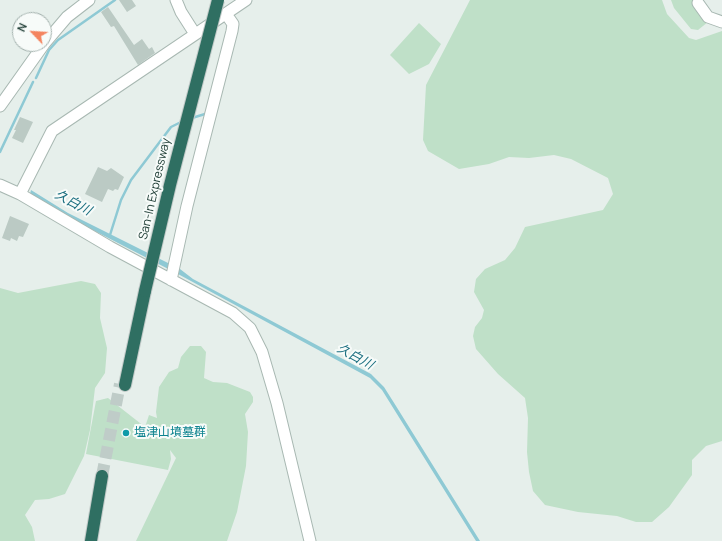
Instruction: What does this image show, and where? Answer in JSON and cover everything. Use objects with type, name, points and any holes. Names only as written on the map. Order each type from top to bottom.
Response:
[{"type":"highway","name":"San-In Expressway","points":[[122,385],[175,146],[213,0]]},
{"type":"highway","name":"San-In Expressway","points":[[143,291],[218,0]]},
{"type":"highway","points":[[91,541],[104,477],[96,541]]},
{"type":"street","points":[[52,35],[67,17],[89,0]]},
{"type":"street","points":[[176,0],[181,12],[195,34]]},
{"type":"street","points":[[20,194],[52,131],[246,0]]},
{"type":"street","points":[[698,3],[708,17],[722,22]]},
{"type":"street","points":[[171,280],[187,206],[232,31],[233,24],[226,14]]},
{"type":"street","points":[[0,106],[38,52]]},
{"type":"street","points":[[0,185],[20,194],[110,247],[232,313],[250,328],[256,337],[262,352],[277,403],[310,541]]},
{"type":"green space","points":[[470,0],[662,0],[667,14],[689,38],[696,40],[722,31],[722,441],[706,446],[692,460],[692,475],[669,507],[652,522],[636,522],[617,516],[578,512],[545,505],[533,491],[529,472],[527,452],[528,418],[525,398],[498,374],[476,349],[473,336],[475,327],[482,318],[484,310],[474,292],[476,279],[485,269],[505,260],[515,248],[525,227],[603,210],[613,194],[608,178],[571,159],[554,155],[529,158],[509,157],[489,164],[459,169],[428,151],[423,140],[426,85]]},
{"type":"green space","points":[[671,0],[696,0],[708,22],[698,30],[691,29],[674,8]]},
{"type":"green space","points":[[419,23],[441,44],[429,64],[409,74],[390,55]]},
{"type":"green space","points":[[81,281],[95,284],[101,293],[100,318],[107,348],[105,373],[95,388],[90,430],[84,456],[65,494],[49,499],[35,500],[25,515],[32,527],[35,541],[0,541],[0,288],[18,293]]},
{"type":"green space","points":[[190,346],[201,346],[206,352],[204,378],[213,382],[227,383],[250,392],[253,397],[253,402],[245,414],[248,432],[246,466],[237,512],[227,541],[136,541],[176,458],[170,450],[171,459],[168,470],[86,454],[96,401],[108,398],[145,427],[149,415],[157,418],[156,412],[159,387],[169,372],[178,368],[181,357]]},
{"type":"water","points":[[31,190],[68,213],[180,269],[193,279],[371,374],[384,387],[480,541],[476,541],[382,390],[370,378],[178,274],[87,227],[30,194]]},
{"type":"building","points":[[119,0],[132,0],[136,6],[127,12]]},
{"type":"building","points":[[108,7],[134,45],[142,39],[149,49],[152,47],[155,53],[138,65],[114,26],[111,27],[101,12]]},
{"type":"building","points":[[20,117],[33,122],[23,143],[12,138]]},
{"type":"building","points":[[98,167],[107,171],[111,168],[124,177],[118,190],[115,189],[113,191],[108,189],[102,202],[85,194]]},
{"type":"building","points":[[10,216],[29,224],[23,237],[19,236],[17,241],[11,238],[10,241],[2,238]]},
{"type":"waterway","points":[[36,78],[49,50],[58,40],[115,0]]},
{"type":"waterway","points":[[0,152],[33,82]]},
{"type":"waterway","points":[[192,118],[205,114]]},
{"type":"waterway","points":[[110,235],[121,200],[131,180],[171,127],[183,121]]},
{"type":"tunnel","points":[[102,476],[120,384]]},
{"type":"place","name":"塩津山墳墓群","points":[[126,433]]},
{"type":"water label","name":"久白川","points":[[73,203]]},
{"type":"water label","name":"久白川","points":[[355,357]]}]
